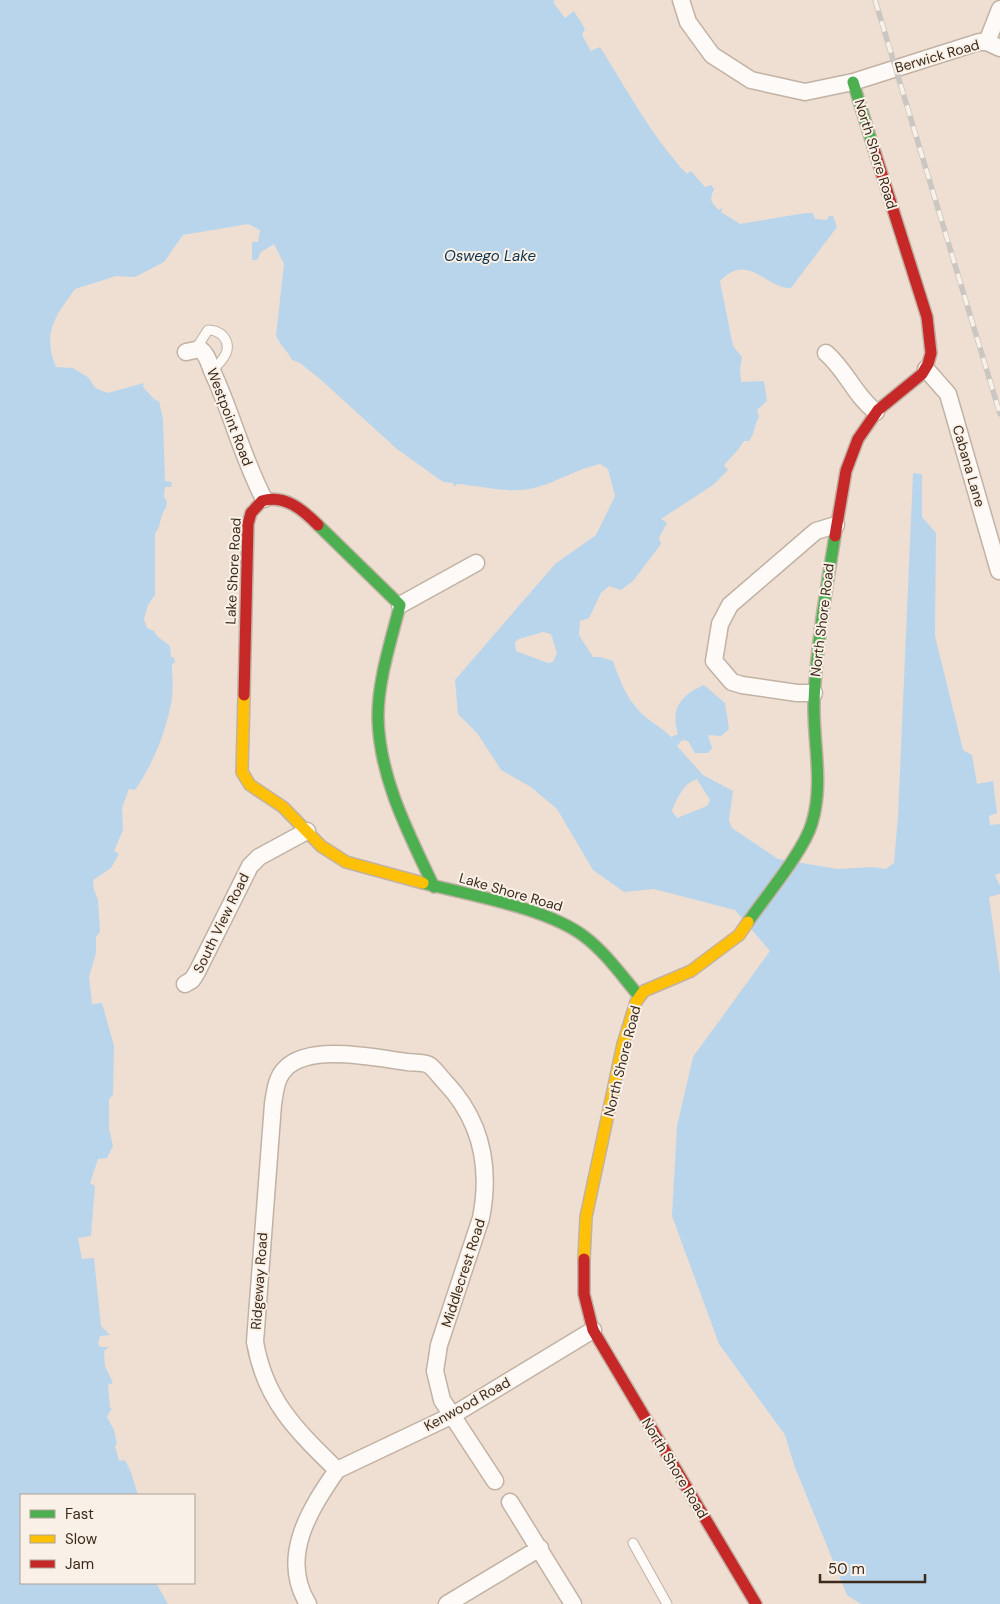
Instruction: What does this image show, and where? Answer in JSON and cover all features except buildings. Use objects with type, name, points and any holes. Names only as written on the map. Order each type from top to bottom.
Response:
[{"type":"street","name":"North Shore Road","points":[[681,0],[688,22],[712,55],[751,80],[806,92],[854,82],[930,328],[931,353],[926,369],[917,380],[876,412],[853,447],[846,471],[816,656],[814,693],[819,792],[812,825],[795,855],[745,928],[729,944],[691,971],[651,987],[639,996],[623,1044],[586,1217],[584,1236],[584,1294],[593,1330],[756,1604]]},
{"type":"street","name":"Berwick Road","points":[[854,82],[896,67],[994,45],[1000,9]]},
{"type":"street","name":"Westpoint Road","points":[[191,351],[200,349],[206,354],[222,391],[256,484],[264,499]]},
{"type":"street","points":[[826,354],[840,366],[863,401],[876,412]]},
{"type":"street","name":"Cabana Lane","points":[[926,369],[948,394],[999,571]]},
{"type":"street","points":[[264,499],[276,497],[290,502],[303,510],[400,605]]},
{"type":"street","name":"Lake Shore Road","points":[[264,499],[253,508],[248,524],[242,772],[250,784],[283,807],[321,846],[346,862],[434,887],[542,914],[568,925],[586,937],[639,996]]},
{"type":"street","points":[[814,693],[757,688],[732,682],[714,661],[715,645],[720,624],[730,605],[816,531],[836,525]]},
{"type":"street","points":[[434,887],[395,798],[382,762],[379,742],[380,691],[400,605],[476,562]]},
{"type":"street","name":"South View Road","points":[[185,984],[192,980],[197,972],[250,866],[259,857],[307,830]]},
{"type":"street","name":"Ridgeway Road","points":[[337,1470],[292,1424],[270,1393],[262,1376],[255,1342],[273,1104],[277,1082],[285,1069],[295,1062],[318,1056],[378,1057],[428,1065]]},
{"type":"street","name":"Middlecrest Road","points":[[428,1065],[458,1096],[473,1123],[482,1150],[486,1176],[486,1197],[481,1218],[436,1355],[437,1388],[442,1400],[495,1480]]},
{"type":"street","name":"Kenwood Road","points":[[337,1470],[453,1415],[593,1330]]},
{"type":"street","points":[[308,1604],[297,1577],[296,1554],[298,1542],[323,1490],[337,1470]]},
{"type":"street","points":[[510,1502],[573,1604]]},
{"type":"street","points":[[447,1604],[540,1548]]},
{"type":"lane","points":[[191,351],[208,330],[214,330],[221,334],[227,343],[227,351],[212,371]]},
{"type":"lane","points":[[633,1543],[667,1604]]},
{"type":"water","name":"Oswego Lake","points":[[0,0],[555,0],[553,2],[565,18],[574,11],[585,29],[582,35],[591,51],[600,47],[641,113],[674,160],[687,174],[691,171],[705,187],[711,185],[714,189],[712,201],[719,210],[723,207],[721,212],[740,224],[813,213],[815,219],[827,220],[829,216],[833,216],[837,227],[791,288],[782,287],[748,270],[730,273],[720,281],[733,346],[742,357],[740,368],[741,382],[764,381],[767,401],[757,410],[759,417],[749,441],[744,441],[724,465],[728,470],[713,485],[661,519],[667,523],[659,538],[661,544],[633,581],[621,590],[609,586],[601,593],[589,618],[580,621],[579,635],[593,657],[601,657],[613,661],[622,685],[635,706],[671,737],[678,734],[675,717],[679,704],[689,693],[704,685],[725,703],[729,729],[721,736],[708,735],[712,748],[708,753],[695,753],[688,741],[682,740],[677,746],[703,775],[733,791],[729,820],[732,828],[778,859],[838,869],[872,867],[886,869],[894,863],[898,816],[913,473],[922,474],[922,517],[936,533],[935,636],[963,750],[972,755],[977,784],[993,781],[997,813],[989,816],[990,825],[1000,824],[1000,873],[995,875],[1000,886],[1000,894],[989,897],[1000,975],[1000,1604],[861,1604],[847,1595],[794,1465],[785,1435],[719,1344],[672,1216],[677,1126],[693,1057],[770,951],[735,910],[654,889],[624,892],[593,870],[557,809],[531,787],[501,770],[477,733],[458,714],[455,680],[555,564],[596,535],[615,496],[608,469],[600,464],[525,490],[506,490],[457,484],[454,487],[453,483],[443,482],[397,449],[320,379],[300,363],[292,360],[276,335],[284,264],[274,244],[261,252],[257,260],[252,260],[252,242],[258,242],[260,230],[248,224],[183,235],[164,262],[135,277],[116,276],[75,289],[53,325],[50,344],[56,367],[73,368],[89,378],[95,388],[108,393],[144,383],[143,387],[155,400],[159,401],[163,419],[165,481],[172,482],[171,487],[165,487],[166,508],[155,533],[155,595],[148,605],[144,619],[147,628],[154,631],[157,636],[170,646],[171,657],[174,657],[175,662],[172,664],[172,699],[162,738],[153,759],[135,790],[129,789],[122,808],[123,830],[114,851],[119,854],[111,868],[93,880],[98,900],[100,932],[96,937],[96,953],[89,977],[92,1004],[102,1003],[114,1046],[113,1095],[109,1099],[109,1128],[113,1146],[107,1158],[98,1159],[90,1183],[95,1186],[91,1236],[78,1238],[82,1259],[94,1258],[101,1326],[110,1335],[100,1336],[98,1344],[101,1347],[109,1347],[104,1351],[105,1366],[113,1383],[108,1385],[110,1408],[112,1408],[107,1417],[114,1430],[117,1444],[115,1446],[119,1461],[125,1460],[138,1494],[20,1494],[20,1584],[157,1584],[168,1604],[0,1604]],"holes":[[[543,632],[551,634],[557,653],[553,662],[548,663],[516,651],[515,642],[519,639]],[[697,779],[710,800],[707,806],[677,818],[672,811],[685,787]]]},
{"type":"railway","points":[[875,0],[1000,414]]},
{"type":"traffic: fast","points":[[853,82],[872,143]]},
{"type":"traffic: fast","points":[[318,525],[400,605],[380,689],[378,717],[380,740],[384,762],[397,805],[434,887]]},
{"type":"traffic: fast","points":[[748,922],[801,847],[812,823],[818,778],[814,717],[815,681],[822,619],[835,536]]},
{"type":"traffic: fast","points":[[423,883],[530,910],[569,927],[585,937],[600,950],[639,996]]},
{"type":"traffic: slow","points":[[244,695],[242,772],[250,785],[283,807],[321,846],[346,862],[423,883]]},
{"type":"traffic: slow","points":[[584,1259],[586,1217],[623,1044],[636,1002],[644,991],[691,971],[739,935],[748,922]]},
{"type":"traffic: jam","points":[[835,536],[846,471],[858,439],[878,410],[922,374],[928,364],[931,353],[927,317],[872,143]]},
{"type":"traffic: jam","points":[[244,695],[248,524],[251,513],[262,501],[278,500],[300,509],[318,525]]},
{"type":"traffic: jam","points":[[584,1259],[584,1294],[593,1330],[756,1604]]}]
